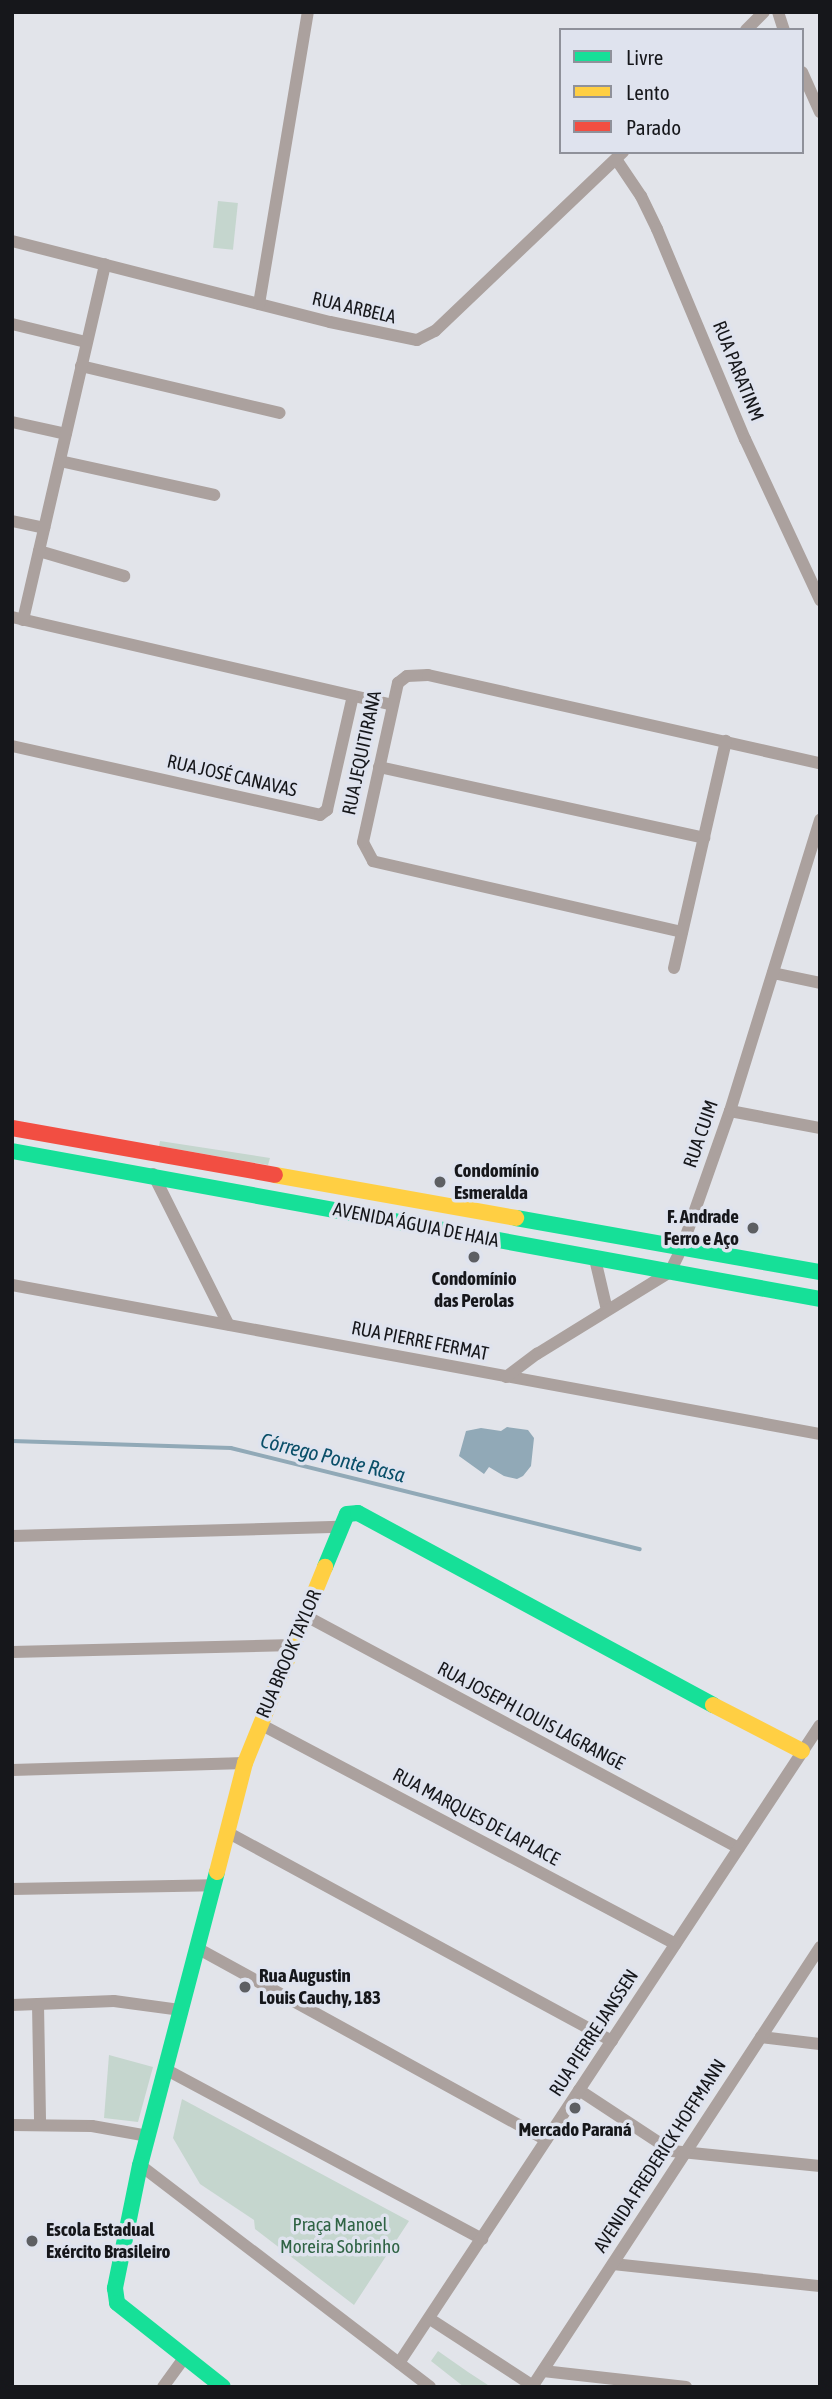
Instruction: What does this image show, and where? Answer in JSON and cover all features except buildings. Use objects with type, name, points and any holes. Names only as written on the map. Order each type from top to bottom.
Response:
[{"type":"main road","name":"AVENIDA ÁGUIA DE HAIA","points":[[12,1128],[820,1272]]},
{"type":"main road","name":"AVENIDA ÁGUIA DE HAIA","points":[[12,1151],[153,1174],[595,1259],[820,1299]]},
{"type":"main road","points":[[202,1183],[201,1170],[219,1164]]},
{"type":"main road","points":[[340,1527],[347,1514],[358,1513],[802,1751]]},
{"type":"main road","name":"RUA BROOK TAYLOR","points":[[184,2358],[117,2303],[114,2295],[140,2165],[245,1763],[340,1527]]},
{"type":"main road","points":[[184,2358],[223,2387]]},
{"type":"street","points":[[259,304],[308,12]]},
{"type":"street","points":[[748,28],[764,12]]},
{"type":"street","points":[[804,76],[820,112]]},
{"type":"street","name":"RUA ARBELA","points":[[12,241],[397,338],[425,337],[620,156]]},
{"type":"street","name":"RUA PARATINM","points":[[620,156],[657,229],[745,439],[820,600]]},
{"type":"street","points":[[105,264],[39,551],[17,619],[391,705]]},
{"type":"street","points":[[12,324],[86,342]]},
{"type":"street","points":[[81,366],[280,413]]},
{"type":"street","points":[[12,422],[66,434]]},
{"type":"street","points":[[60,461],[214,495]]},
{"type":"street","points":[[12,521],[44,528]]},
{"type":"street","points":[[39,551],[124,576]]},
{"type":"street","name":"RUA JEQUITIRANA","points":[[682,932],[373,861],[363,842],[391,705],[398,683],[402,679],[428,676],[820,763]]},
{"type":"street","name":"RUA JOSÉ CANAVAS","points":[[12,746],[320,815],[327,810],[354,696]]},
{"type":"street","points":[[674,968],[726,741]]},
{"type":"street","points":[[379,767],[704,838]]},
{"type":"street","name":"RUA CUIM","points":[[670,1272],[682,1247],[730,1111],[818,836],[820,820]]},
{"type":"street","points":[[773,974],[820,983]]},
{"type":"street","points":[[730,1111],[820,1128]]},
{"type":"street","points":[[153,1174],[228,1324]]},
{"type":"street","points":[[595,1259],[607,1310]]},
{"type":"street","points":[[506,1377],[670,1272]]},
{"type":"street","name":"RUA PIERRE FERMAT","points":[[12,1285],[820,1434]]},
{"type":"street","points":[[12,1536],[340,1527]]},
{"type":"street","name":"RUA JOSEPH LOUIS LAGRANGE","points":[[306,1616],[739,1848]]},
{"type":"street","points":[[12,1652],[293,1645]]},
{"type":"street","name":"RUA MARQUES DE LAPLACE","points":[[260,1724],[675,1944]]},
{"type":"street","name":"RUA PIERRE JANSSEN","points":[[399,2362],[430,2319],[820,1725]]},
{"type":"street","points":[[12,1770],[245,1763]]},
{"type":"street","points":[[227,1832],[612,2041]]},
{"type":"street","points":[[12,1889],[213,1885]]},
{"type":"street","name":"AVENIDA FREDERICK HOFFMANN","points":[[533,2386],[820,1947]]},
{"type":"street","points":[[197,1948],[546,2140]]},
{"type":"street","points":[[12,2005],[114,2001],[181,2010]]},
{"type":"street","points":[[38,2004],[40,2124]]},
{"type":"street","points":[[761,2037],[820,2044]]},
{"type":"street","points":[[165,2069],[482,2239]]},
{"type":"street","points":[[579,2090],[672,2151],[820,2166]]},
{"type":"street","points":[[12,2125],[92,2126],[148,2136]]},
{"type":"street","points":[[140,2165],[430,2387]]},
{"type":"street","points":[[613,2264],[820,2286]]},
{"type":"street","points":[[430,2319],[533,2386]]},
{"type":"street","points":[[163,2387],[184,2358]]},
{"type":"street","points":[[543,2371],[686,2387]]},
{"type":"green space","points":[[218,201],[238,203],[233,250],[213,248]]},
{"type":"green space","points":[[160,1141],[270,1158],[268,1165],[159,1146]]},
{"type":"green space","points":[[109,2055],[153,2067],[138,2122],[104,2118]]},
{"type":"green space","name":"Praça Manoel Moreira Sobrinho","points":[[182,2099],[409,2221],[354,2305],[255,2229],[254,2220],[200,2184],[173,2138]]},
{"type":"green space","points":[[438,2351],[491,2387],[464,2387],[431,2361]]},
{"type":"water","points":[[507,1427],[528,1430],[534,1438],[531,1466],[523,1476],[517,1479],[504,1476],[489,1467],[484,1474],[459,1456],[466,1431],[481,1428],[501,1431]]},
{"type":"waterway","name":"Córrego Ponte Rasa","points":[[12,1441],[231,1448],[640,1549]]},
{"type":"traffic: fast","points":[[12,1151],[820,1299]]},
{"type":"traffic: fast","points":[[516,1218],[820,1272]]},
{"type":"traffic: fast","points":[[325,1567],[347,1514],[358,1513],[713,1705]]},
{"type":"traffic: fast","points":[[217,1872],[140,2165],[115,2288],[117,2303],[223,2387]]},
{"type":"traffic: slow","points":[[275,1175],[516,1218]]},
{"type":"traffic: slow","points":[[217,1872],[245,1763],[325,1567]]},
{"type":"traffic: slow","points":[[713,1705],[802,1751]]},
{"type":"traffic: jam","points":[[12,1128],[275,1175]]},
{"type":"place","name":"Condomínio Esmeralda","points":[[440,1182]]},
{"type":"place","name":"F. Andrade Ferro e Aço","points":[[753,1228]]},
{"type":"place","name":"Condomínio das Perolas","points":[[474,1257]]},
{"type":"place","name":"Rua Augustin Louis Cauchy, 183","points":[[245,1987]]},
{"type":"place","name":"Mercado Paraná","points":[[575,2108]]},
{"type":"place","name":"Escola Estadual Exército Brasileiro","points":[[32,2241]]}]
